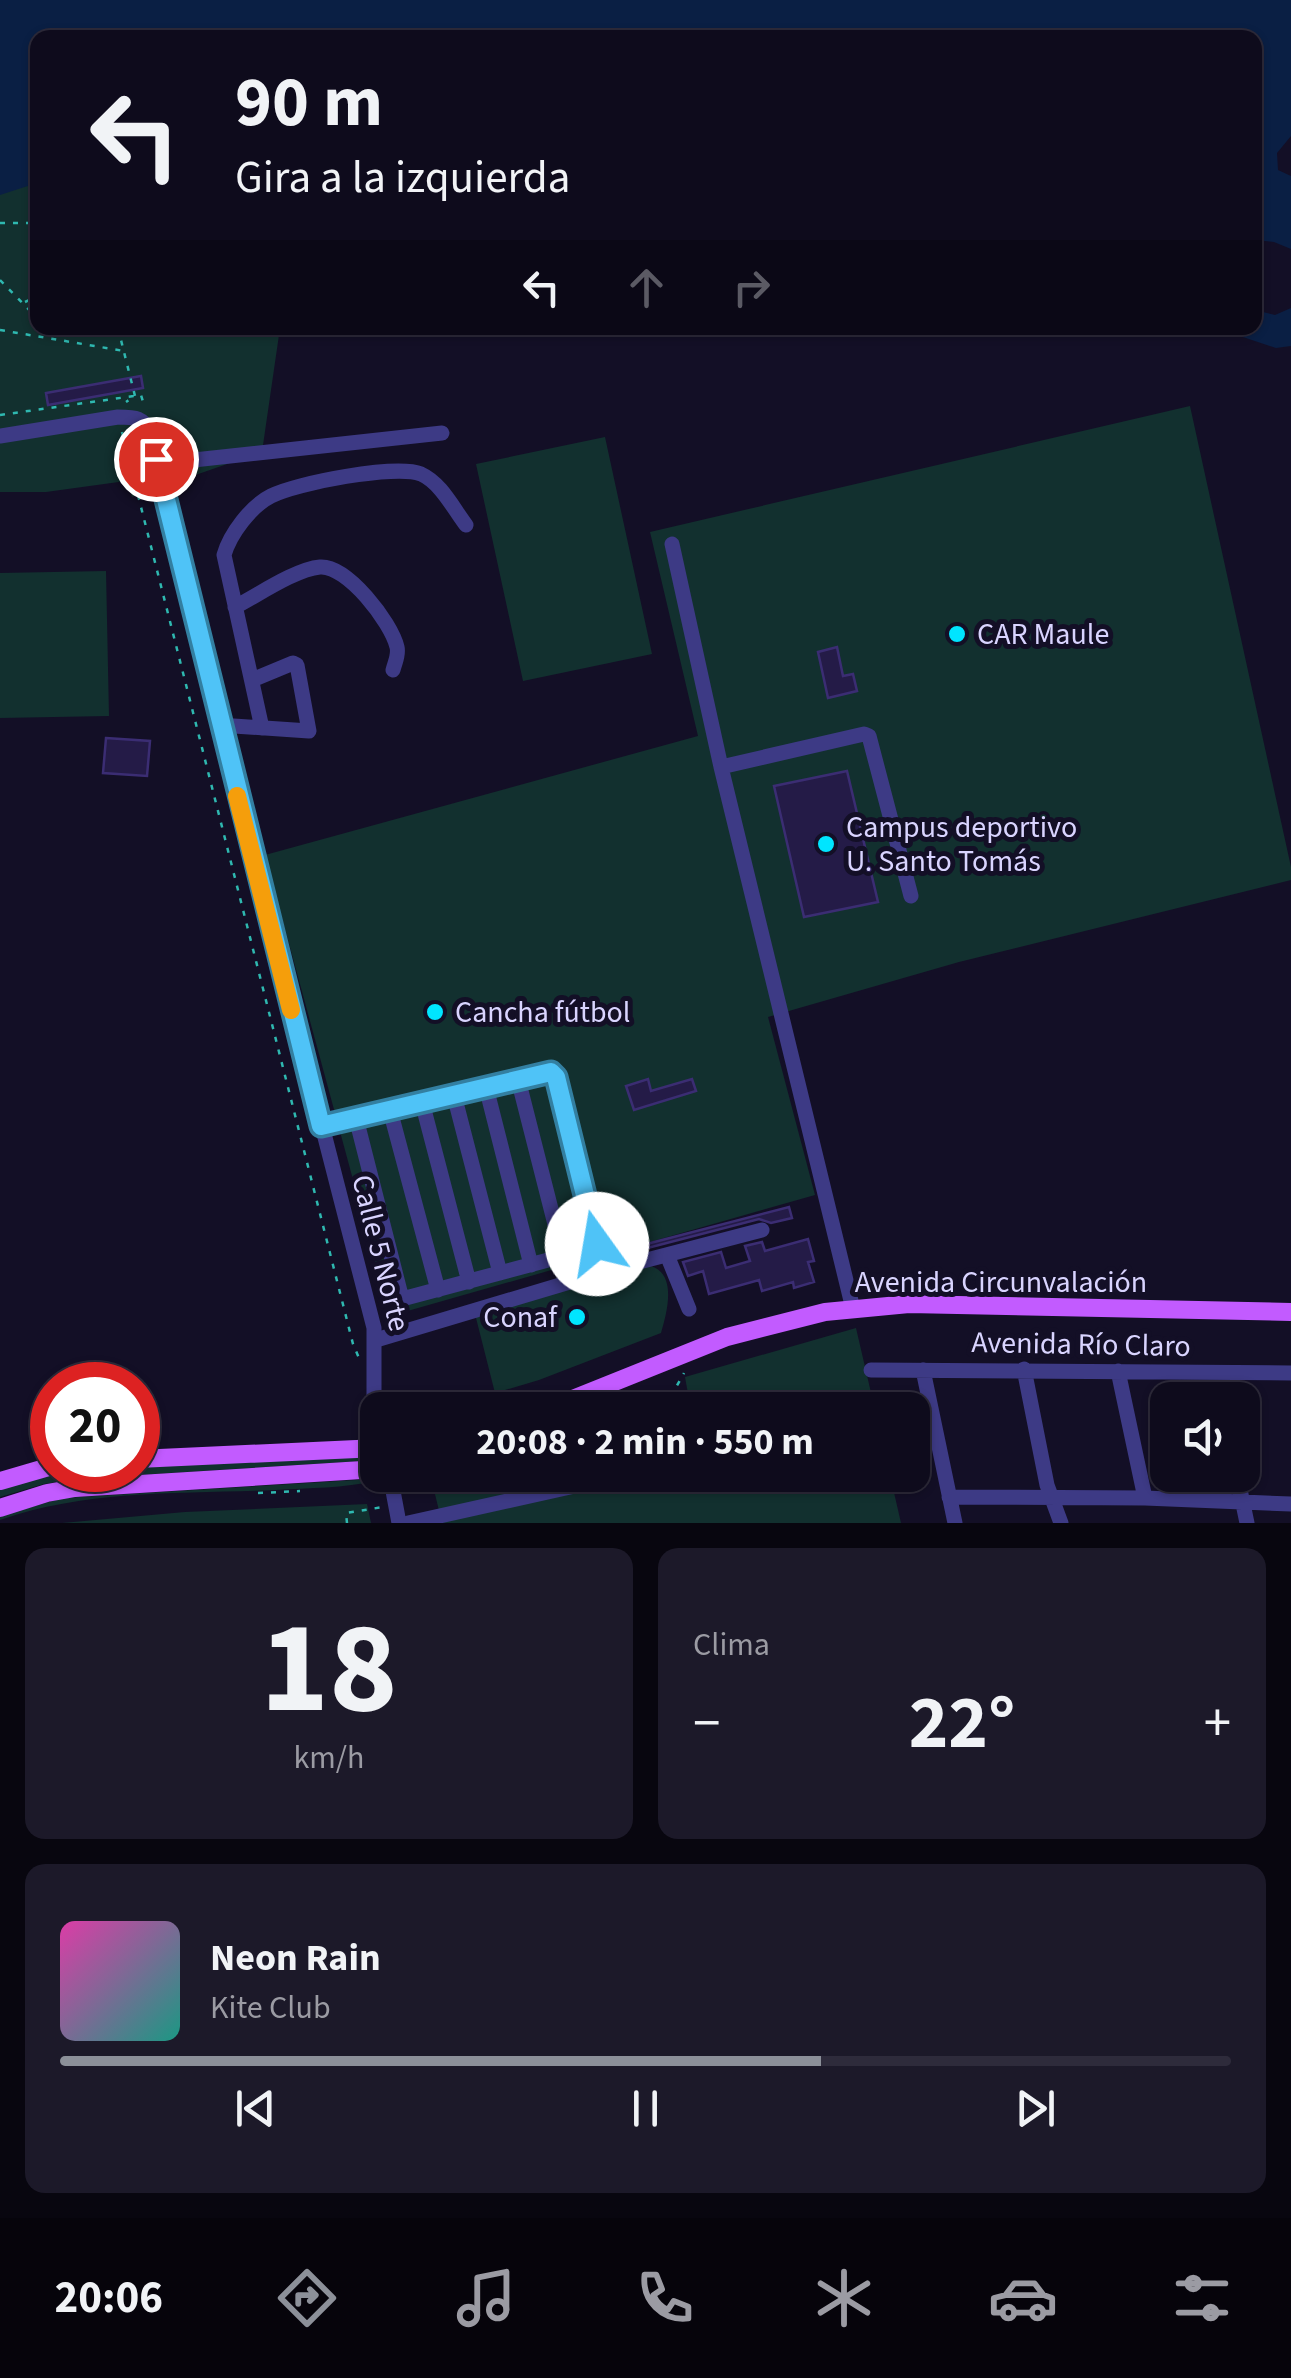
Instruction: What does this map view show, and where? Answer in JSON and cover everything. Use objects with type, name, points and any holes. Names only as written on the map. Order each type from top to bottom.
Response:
[{"type":"main road","name":"Avenida Circunvalación","points":[[590,1392],[757,1328],[854,1308],[978,1304],[1291,1312]]},
{"type":"main road","name":"Avenida Circunvalación","points":[[611,1392],[660,1364]]},
{"type":"main road","points":[[160,1459],[360,1449]]},
{"type":"main road","points":[[0,1508],[48,1492],[75,1488],[360,1470]]},
{"type":"main road","points":[[0,1481],[30,1472]]},
{"type":"street","points":[[0,436],[118,417]]},
{"type":"street","name":"Calle 5 Norte","points":[[118,417],[138,417],[147,424],[376,1340],[374,1392]]},
{"type":"street","points":[[157,464],[442,433]]},
{"type":"street","points":[[262,728],[224,555],[227,544],[254,508],[270,496],[318,481],[407,470],[433,480],[466,525]]},
{"type":"street","points":[[672,544],[721,768],[854,1308]]},
{"type":"street","points":[[236,606],[307,570],[337,570],[372,604],[393,637],[398,652],[393,670]]},
{"type":"street","points":[[220,725],[309,731],[300,670],[292,663],[252,680]]},
{"type":"street","points":[[721,768],[864,734],[869,736],[910,896]]},
{"type":"street","points":[[321,1126],[548,1072],[556,1077],[598,1241],[593,1248],[406,1299],[401,1296],[356,1118]]},
{"type":"street","points":[[518,1079],[564,1256]]},
{"type":"street","points":[[486,1087],[531,1264]]},
{"type":"street","points":[[454,1094],[500,1273]]},
{"type":"street","points":[[422,1102],[468,1282]]},
{"type":"street","points":[[390,1110],[438,1290]]},
{"type":"street","points":[[376,1340],[427,1322],[762,1230]]},
{"type":"street","points":[[667,1255],[689,1309]]},
{"type":"street","points":[[1024,1369],[1047,1485],[1061,1523]]},
{"type":"street","name":"Avenida Río Claro","points":[[871,1370],[1291,1373]]},
{"type":"street","points":[[923,1370],[955,1523]]},
{"type":"street","points":[[1118,1371],[1145,1498]]},
{"type":"street","points":[[1210,1373],[1212,1382]]},
{"type":"street","points":[[393,1492],[399,1523]]},
{"type":"street","points":[[408,1523],[548,1492]]},
{"type":"street","points":[[1242,1492],[1248,1523]]},
{"type":"street","points":[[949,1498],[1145,1498],[1291,1504]]},
{"type":"path","points":[[0,223],[30,223]]},
{"type":"path","points":[[0,280],[30,309]]},
{"type":"path","points":[[24,302],[30,299]]},
{"type":"path","points":[[0,330],[124,351]]},
{"type":"path","points":[[51,335],[54,339]]},
{"type":"path","points":[[120,335],[135,396],[127,401],[118,417],[353,1344],[362,1364]]},
{"type":"path","points":[[674,1392],[687,1369]]},
{"type":"path","points":[[347,1523],[346,1513],[384,1507]]},
{"type":"green space","points":[[30,185],[30,335],[279,335],[262,452],[132,497],[126,481],[46,492],[0,492],[0,192]]},
{"type":"green space","points":[[1190,406],[1291,880],[959,962],[768,1017],[815,1195],[390,1316],[265,855],[698,736],[650,532]]},
{"type":"green space","points":[[605,437],[652,654],[523,681],[476,464]]},
{"type":"green space","points":[[106,571],[109,716],[0,718],[0,573]]},
{"type":"green space","points":[[646,1265],[656,1268],[667,1283],[668,1304],[661,1333],[498,1392],[495,1392],[475,1314]]},
{"type":"green space","points":[[856,1328],[871,1392],[688,1392],[685,1377]]},
{"type":"green space","points":[[360,1457],[360,1461],[160,1474],[160,1465]]},
{"type":"green space","points":[[30,1480],[30,1488],[0,1497],[0,1487]]},
{"type":"green space","points":[[360,1480],[360,1484],[326,1487],[102,1498],[0,1520],[0,1516],[63,1498]]},
{"type":"green space","points":[[434,1492],[894,1492],[901,1523],[442,1523]]},
{"type":"green space","points":[[367,1504],[371,1523],[62,1523],[185,1512]]},
{"type":"water","points":[[0,0],[1291,0],[1291,136],[1277,153],[1278,170],[1291,176],[1291,249],[1262,241],[1262,30],[30,30],[30,185],[0,195]]},
{"type":"water","points":[[1291,308],[1291,346],[1276,348],[1237,335],[1262,335],[1262,312],[1275,315]]},
{"type":"building","points":[[141,376],[143,388],[48,405],[46,393]]},
{"type":"building","points":[[837,647],[843,676],[853,674],[857,691],[828,698],[818,652]]},
{"type":"building","points":[[106,738],[150,741],[147,776],[103,773]]},
{"type":"building","name":"Campus deportivo U. Santo Tomás","points":[[847,771],[878,902],[804,917],[774,786]]},
{"type":"building","points":[[648,1079],[651,1091],[692,1079],[696,1091],[634,1110],[626,1086]]},
{"type":"building","points":[[789,1207],[792,1218],[771,1223],[759,1219],[640,1250],[639,1246]]},
{"type":"building","points":[[808,1239],[814,1261],[808,1262],[814,1282],[794,1288],[793,1282],[762,1291],[759,1280],[709,1294],[703,1271],[688,1276],[683,1262],[721,1252],[726,1268],[750,1261],[745,1246],[762,1242],[765,1251]]},
{"type":"slow traffic","points":[[237,796],[291,1010]]},
{"type":"place","name":"CAR Maule","points":[[957,634]]},
{"type":"place","name":"Campus deportivo U. Santo Tomás","points":[[826,844]]},
{"type":"place","name":"Cancha fútbol","points":[[435,1012]]},
{"type":"place","name":"Conaf","points":[[577,1317]]},
{"type":"route","points":[[156,459],[321,1126],[551,1072],[556,1077],[597,1244]]}]
